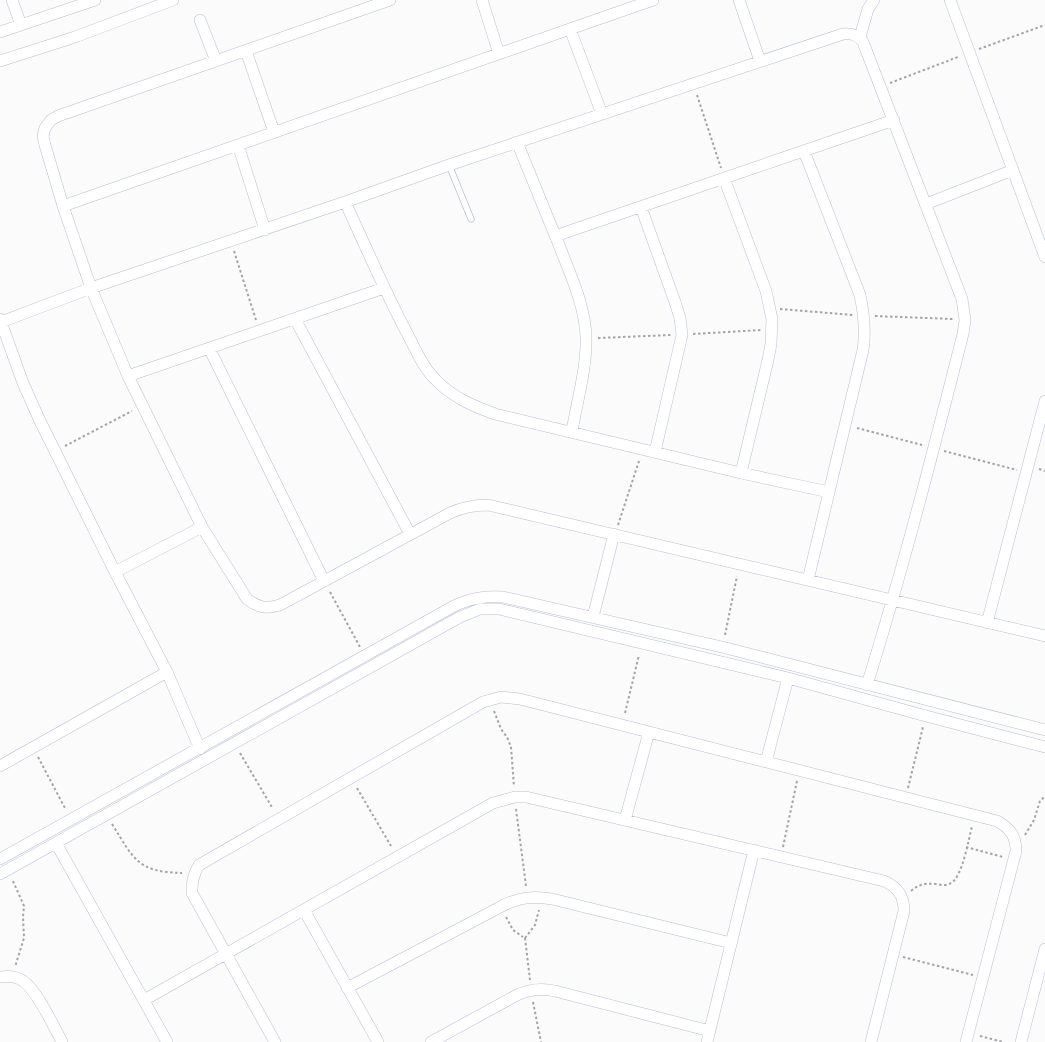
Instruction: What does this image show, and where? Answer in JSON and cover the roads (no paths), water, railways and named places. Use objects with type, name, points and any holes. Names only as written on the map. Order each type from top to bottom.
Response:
[{"type":"street","points":[[12,0],[21,25]]},
{"type":"street","points":[[0,32],[95,0]]},
{"type":"street","points":[[0,61],[75,37],[174,0]]},
{"type":"street","points":[[390,0],[58,116],[50,120],[43,136],[63,206],[91,288],[128,376],[202,527],[248,599],[257,606],[268,609],[280,605],[456,510],[474,505],[500,507],[1045,636]]},
{"type":"street","points":[[482,0],[499,54]]},
{"type":"street","points":[[63,206],[653,0]]},
{"type":"street","points":[[739,0],[760,61]]},
{"type":"street","points":[[860,37],[868,9],[874,0]]},
{"type":"street","points":[[950,0],[1044,250]]},
{"type":"street","points":[[200,20],[216,61]]},
{"type":"street","points":[[570,29],[602,114]]},
{"type":"street","points":[[200,749],[167,672],[115,572],[23,383],[1,321],[91,288],[265,230],[449,165],[760,61],[843,34],[852,33],[860,37],[864,42],[962,299],[964,320],[963,334],[934,448],[893,600],[867,685]]},
{"type":"street","points":[[246,51],[274,132]]},
{"type":"street","points":[[555,236],[894,120]]},
{"type":"street","points":[[518,142],[581,306],[585,330],[584,358],[572,431]]},
{"type":"street","points":[[238,145],[265,230]]},
{"type":"street","points":[[804,151],[860,295],[865,333],[863,350],[808,580]]},
{"type":"street","points":[[926,204],[1013,170]]},
{"type":"street","points":[[724,178],[766,291],[772,319],[768,360],[740,472]]},
{"type":"street","points":[[345,202],[384,288],[421,360],[435,380],[454,396],[475,407],[495,414],[829,492]]},
{"type":"street","points":[[641,207],[675,302],[680,318],[682,335],[655,452]]},
{"type":"street","points":[[128,376],[384,288]]},
{"type":"street","points":[[294,319],[410,534]]},
{"type":"street","points":[[209,348],[324,581]]},
{"type":"street","points":[[987,623],[1045,401]]},
{"type":"street","points":[[115,572],[202,527]]},
{"type":"street","points":[[592,617],[614,534]]},
{"type":"street","points":[[0,858],[200,749],[454,606],[474,598],[503,597],[678,636],[1045,730]]},
{"type":"street","points":[[4,872],[460,617],[480,609],[499,609],[788,678],[1045,747]]},
{"type":"street","points":[[675,651],[678,636]]},
{"type":"street","points":[[0,766],[167,672]]},
{"type":"street","points":[[766,762],[788,678]]},
{"type":"street","points":[[275,1042],[192,894],[194,874],[199,865],[476,706],[491,698],[511,697],[997,820],[1006,826],[1012,833],[1016,843],[1014,860],[967,1037]]},
{"type":"street","points":[[624,820],[649,732]]},
{"type":"street","points":[[144,1000],[493,803],[514,797],[537,799],[884,881],[893,885],[900,892],[904,901],[904,911],[872,1042]]},
{"type":"street","points":[[56,843],[167,1042]]},
{"type":"street","points":[[431,1042],[517,995],[539,989],[555,991],[708,1036],[754,850]]},
{"type":"street","points":[[347,988],[504,905],[528,897],[540,897],[731,943]]},
{"type":"street","points":[[304,910],[378,1042]]},
{"type":"street","points":[[1021,1042],[1045,949]]},
{"type":"street","points":[[5,976],[23,980],[32,990],[62,1042]]},
{"type":"lane","points":[[449,165],[471,219]]}]
